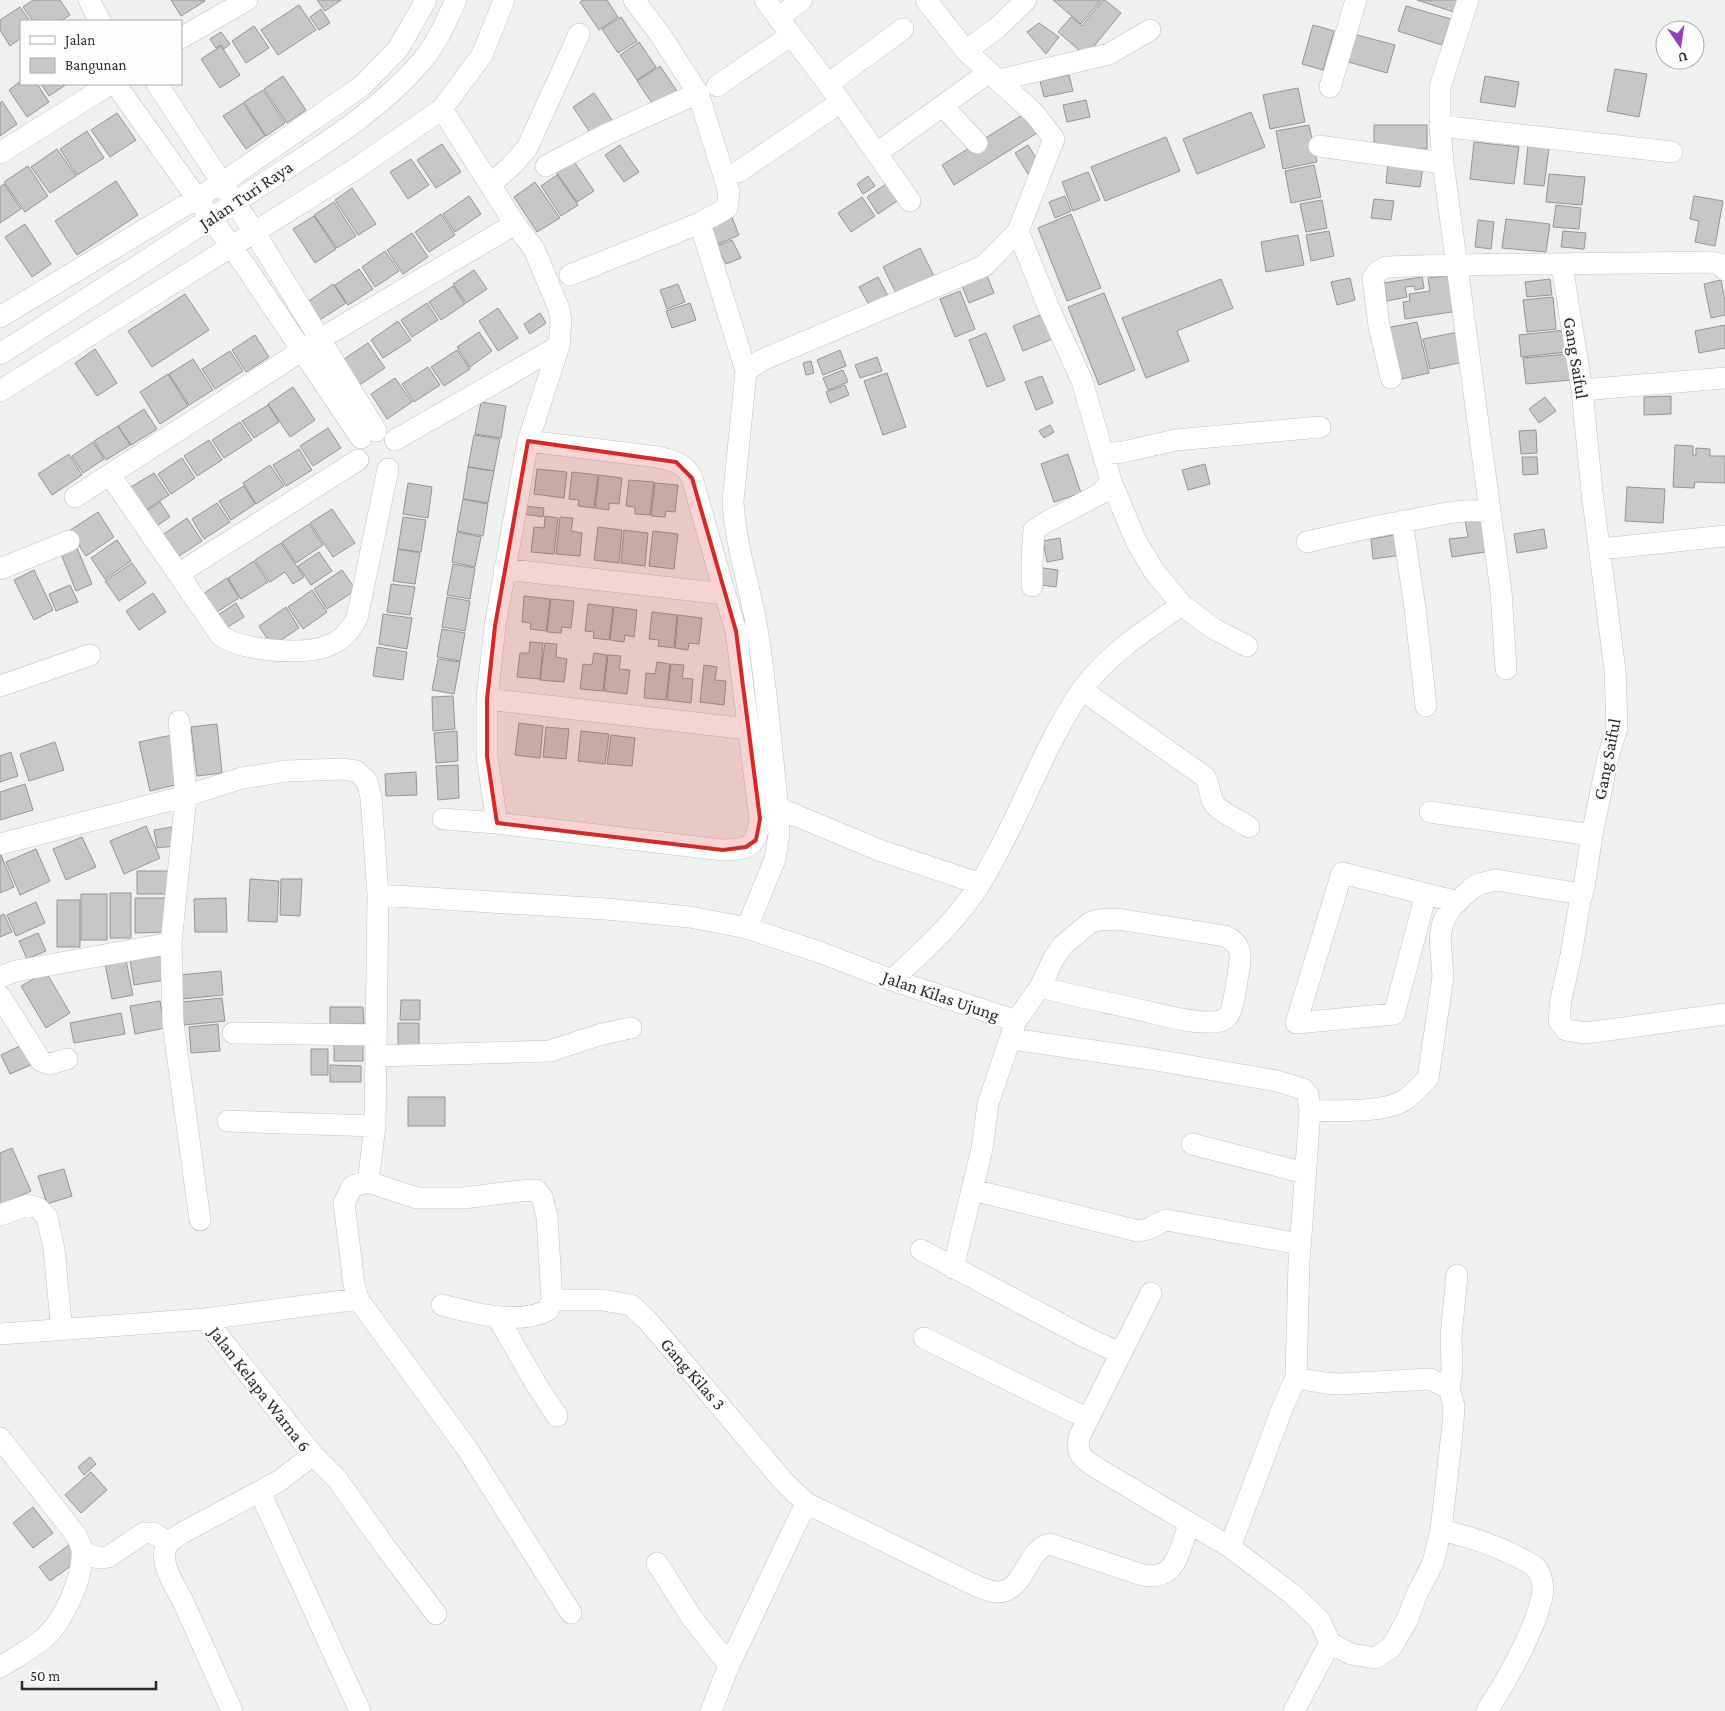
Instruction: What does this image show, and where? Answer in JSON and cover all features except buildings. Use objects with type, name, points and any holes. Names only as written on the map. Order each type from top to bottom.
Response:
[{"type":"street","points":[[88,0],[99,20]]},
{"type":"street","points":[[182,37],[247,0]]},
{"type":"street","points":[[0,317],[222,182],[362,86],[398,49],[426,0]]},
{"type":"street","name":"Jalan Turi Raya","points":[[0,354],[211,219],[364,117],[394,91],[423,61],[440,34],[456,0]]},
{"type":"street","points":[[0,392],[354,170],[442,110],[482,55],[504,0]]},
{"type":"street","points":[[570,275],[700,223],[726,208],[729,192],[707,90],[634,0]]},
{"type":"street","points":[[765,0],[841,102],[910,201]]},
{"type":"street","points":[[778,18],[802,0]]},
{"type":"street","points":[[746,371],[762,360],[984,266],[1018,232],[1054,139],[1035,114],[990,79],[926,0]]},
{"type":"street","points":[[966,51],[997,28],[1026,0]]},
{"type":"street","points":[[1330,87],[1356,0]]},
{"type":"street","points":[[1468,0],[1440,87],[1440,126],[1443,163],[1501,592],[1506,669]]},
{"type":"street","points":[[828,84],[903,29]]},
{"type":"street","points":[[877,153],[943,106],[990,79],[1099,57],[1122,48],[1150,30]]},
{"type":"street","points":[[490,184],[512,166],[527,148],[579,34]]},
{"type":"street","points":[[546,166],[605,135],[707,90],[790,36]]},
{"type":"street","points":[[114,85],[127,91],[135,90],[143,85]]},
{"type":"street","points":[[0,153],[114,85]]},
{"type":"street","points":[[114,85],[248,270],[302,351],[368,435]]},
{"type":"street","points":[[158,85],[255,233],[320,339],[368,435]]},
{"type":"street","points":[[738,172],[841,102]]},
{"type":"street","points":[[943,106],[976,143]]},
{"type":"street","points":[[442,110],[515,224],[534,249],[559,309],[561,333],[559,346],[528,442],[495,626],[487,699],[487,756],[497,823]]},
{"type":"street","points":[[1440,126],[1672,152]]},
{"type":"street","points":[[1319,146],[1443,163]]},
{"type":"street","points":[[700,223],[746,371],[733,501],[734,522],[737,545],[757,628],[778,808],[779,834],[775,858],[747,928]]},
{"type":"street","points":[[75,497],[320,339],[515,224]]},
{"type":"street","points":[[1018,232],[1048,306],[1082,381],[1110,481],[1136,541],[1154,571],[1182,605],[1214,628],[1247,646]]},
{"type":"street","points":[[1391,378],[1379,326],[1373,278],[1376,272],[1386,268],[1457,264],[1562,265],[1708,262],[1721,264],[1725,270]]},
{"type":"street","name":"Gang Saiful","points":[[1562,265],[1582,390],[1592,492],[1601,549],[1615,670],[1617,728],[1608,757],[1592,835],[1561,999],[1559,1021],[1566,1030],[1586,1033],[1725,1014]]},
{"type":"street","points":[[395,440],[559,346]]},
{"type":"street","points":[[1582,390],[1725,378]]},
{"type":"street","points":[[1103,454],[1123,452],[1176,440],[1320,427]]},
{"type":"street","points":[[383,431],[395,440],[398,453],[393,465],[388,469],[374,472],[368,470],[358,460],[356,449],[368,435],[383,431]]},
{"type":"street","points":[[443,819],[497,823],[722,850],[735,850],[746,847],[756,840],[760,819],[736,631],[692,478],[684,466],[658,457],[528,442]]},
{"type":"street","points":[[178,574],[358,460]]},
{"type":"street","points":[[110,476],[221,636],[228,640],[272,650],[314,651],[342,638],[357,618],[388,469]]},
{"type":"street","points":[[1032,586],[1034,530],[1100,494],[1110,481]]},
{"type":"street","points":[[1307,542],[1402,521],[1476,510],[1489,512]]},
{"type":"street","points":[[1402,521],[1415,608],[1426,706]]},
{"type":"street","points":[[1601,549],[1725,536]]},
{"type":"street","points":[[0,569],[69,541]]},
{"type":"street","points":[[504,569],[725,594]]},
{"type":"street","points":[[892,980],[944,930],[980,884],[1005,840],[1051,744],[1082,690],[1120,649],[1182,605]]},
{"type":"street","points":[[0,686],[90,655]]},
{"type":"street","points":[[1082,690],[1205,776],[1209,782],[1212,802],[1249,827]]},
{"type":"street","points":[[487,699],[748,729]]},
{"type":"street","points":[[179,721],[186,796],[171,943],[173,1023],[200,1220]]},
{"type":"street","points":[[0,844],[186,796],[242,778],[287,772],[342,769],[356,771],[362,775],[370,787],[378,894],[375,1126],[368,1182]]},
{"type":"street","points":[[778,808],[879,850],[980,884]]},
{"type":"street","points":[[1430,812],[1592,835]]},
{"type":"street","points":[[1426,894],[1394,1014],[1296,1023],[1342,873],[1426,894],[1458,902]]},
{"type":"street","points":[[1310,1111],[1369,1110],[1387,1106],[1404,1101],[1418,1090],[1428,1078],[1443,977],[1440,937],[1443,922],[1451,908],[1479,884],[1496,880],[1582,894]]},
{"type":"street","name":"Jalan Kilas Ujung","points":[[378,894],[606,909],[690,917],[747,928],[822,953],[1013,1030],[1063,945],[1091,922],[1116,919],[1225,936],[1237,945],[1241,956],[1230,1013],[1226,1018],[1217,1021],[1208,1022],[1183,1019],[1040,987]]},
{"type":"street","points":[[0,977],[16,971],[171,943]]},
{"type":"street","points":[[0,996],[41,1061],[50,1064],[67,1059]]},
{"type":"street","points":[[376,1056],[550,1052],[602,1034],[631,1028]]},
{"type":"street","points":[[953,1268],[982,1149],[988,1104],[1013,1030],[1150,1058],[1277,1081],[1303,1089],[1308,1095],[1310,1111],[1300,1244],[1296,1378],[1284,1404],[1230,1547]]},
{"type":"street","points":[[233,1033],[375,1034]]},
{"type":"street","points":[[228,1121],[375,1126]]},
{"type":"street","points":[[1192,1144],[1305,1173]]},
{"type":"street","points":[[442,1305],[497,1316],[533,1316],[548,1310],[552,1300],[547,1217],[542,1197],[536,1190],[463,1198],[418,1198],[368,1182],[352,1187],[344,1203],[354,1284],[358,1299],[468,1450],[571,1613]]},
{"type":"street","points":[[973,1190],[1138,1231],[1148,1229],[1166,1220],[1300,1244]]},
{"type":"street","points":[[0,1215],[28,1205],[38,1208],[47,1217],[54,1249],[60,1322],[63,1330]]},
{"type":"street","points":[[921,1250],[1120,1353]]},
{"type":"street","points":[[1151,1293],[1078,1442],[1081,1457],[1230,1547],[1305,1606],[1320,1621],[1330,1643],[1350,1654],[1375,1658],[1391,1648],[1407,1620],[1416,1596],[1433,1563],[1441,1530],[1454,1406],[1449,1388],[1452,1369],[1451,1336],[1457,1275]]},
{"type":"street","points":[[0,1334],[205,1319],[358,1299]]},
{"type":"street","name":"Gang Kilas 3","points":[[552,1300],[602,1300],[631,1305],[666,1342],[784,1482],[806,1503],[991,1591],[1007,1590],[1021,1577],[1037,1550],[1050,1544],[1146,1576],[1163,1574],[1171,1569],[1190,1523]]},
{"type":"street","points":[[497,1316],[557,1416]]},
{"type":"street","name":"Jalan Kelapa Warna 6","points":[[169,1542],[187,1530],[279,1481],[313,1455],[205,1319]]},
{"type":"street","points":[[924,1338],[1088,1419]]},
{"type":"street","points":[[1296,1378],[1340,1384],[1430,1379],[1449,1388]]},
{"type":"street","points":[[0,1438],[76,1535],[82,1552],[77,1579],[58,1622],[42,1640],[0,1668]]},
{"type":"street","points":[[313,1455],[337,1479],[436,1614]]},
{"type":"street","points":[[260,1492],[360,1711]]},
{"type":"street","points":[[711,1711],[729,1665],[806,1503]]},
{"type":"street","points":[[1441,1530],[1471,1537],[1500,1548],[1536,1568],[1542,1578],[1543,1595],[1534,1620],[1518,1655],[1487,1711]]},
{"type":"street","points":[[82,1552],[99,1558],[108,1557],[144,1533],[153,1533],[169,1542],[165,1550],[164,1561],[168,1572],[232,1711]]},
{"type":"street","points":[[657,1564],[692,1618],[729,1665]]},
{"type":"street","points":[[1294,1711],[1330,1643]]},
{"type":"highlighted area","points":[[528,441],[676,462],[692,478],[736,631],[760,819],[756,840],[746,847],[723,850],[497,823],[487,756],[487,699],[495,626]]}]
